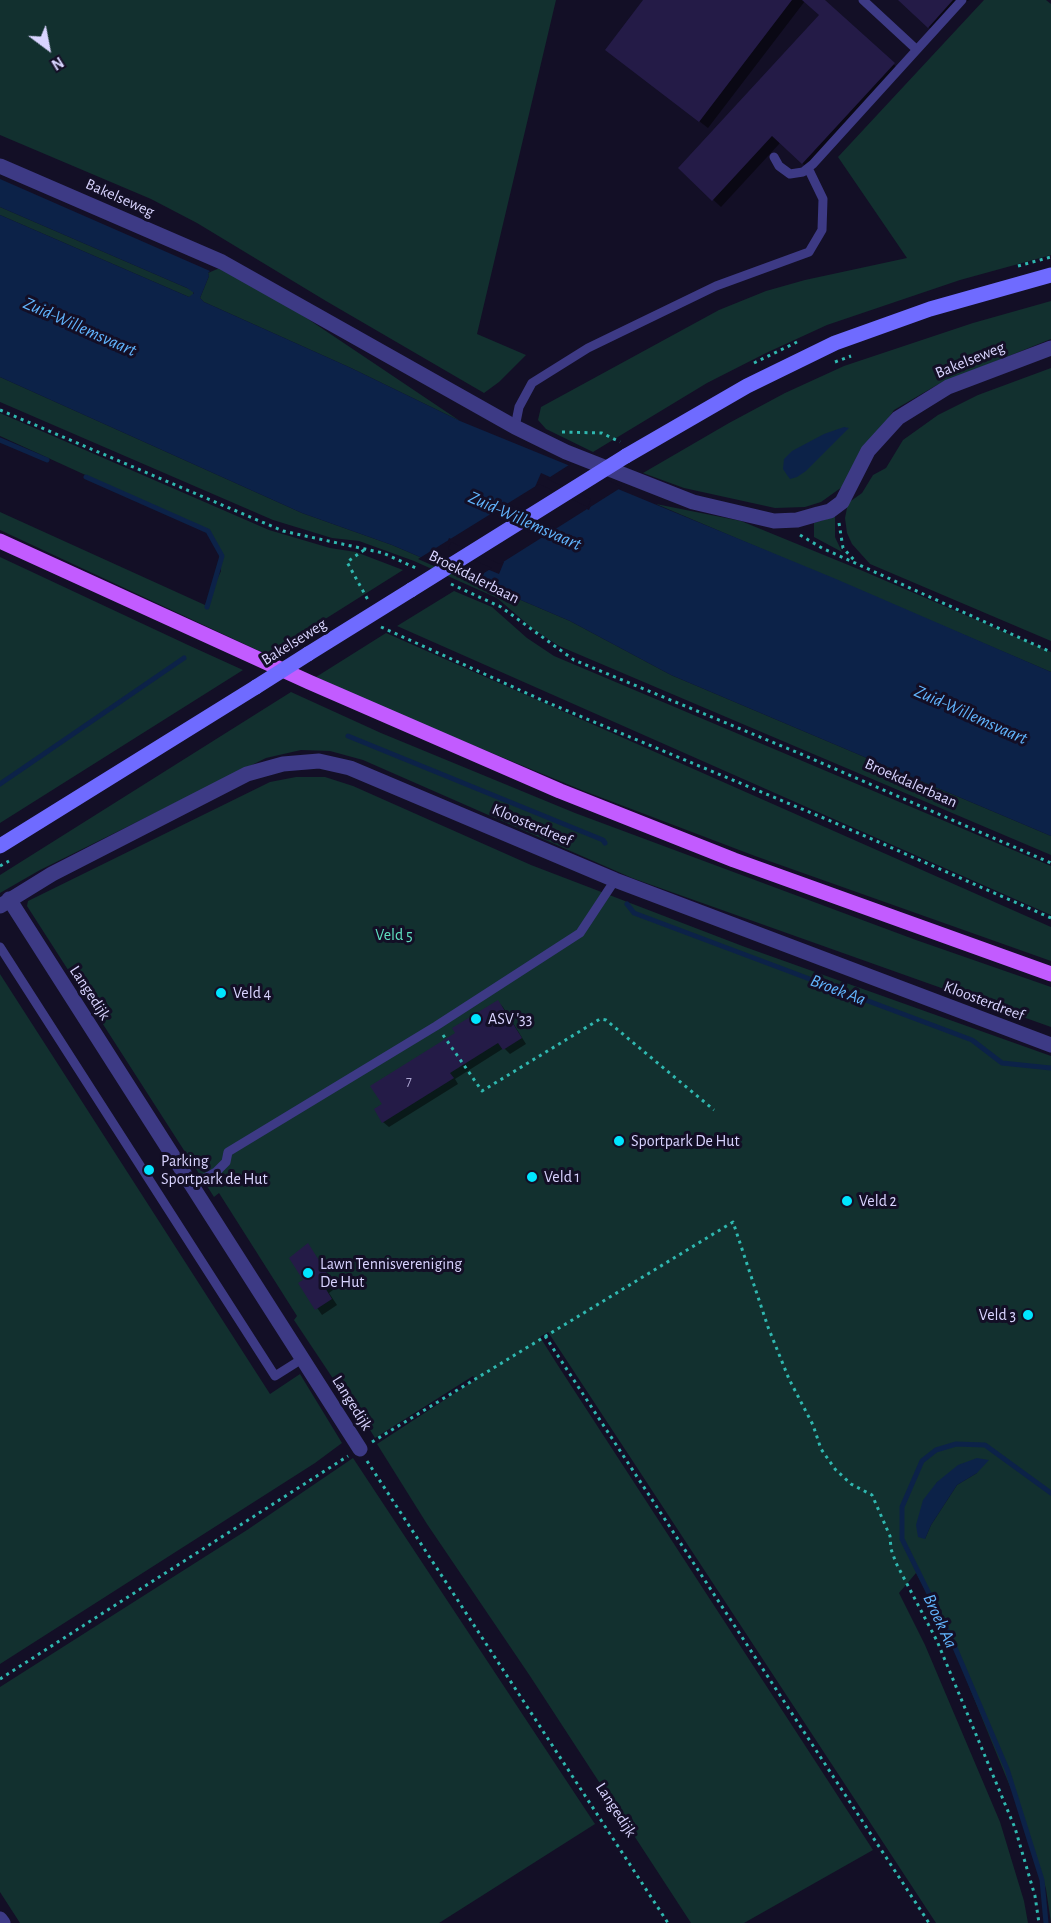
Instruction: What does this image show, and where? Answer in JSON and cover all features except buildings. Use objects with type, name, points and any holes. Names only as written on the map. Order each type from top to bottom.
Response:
[{"type":"main road","points":[[0,541],[309,682],[560,791],[734,860],[1051,974]]},
{"type":"street","name":"Bakelseweg","points":[[0,166],[222,262],[515,427],[566,452],[693,502],[774,521],[797,520],[830,510],[842,502],[868,451],[898,417],[948,387],[1051,348]]},
{"type":"street","name":"Bakelseweg","points":[[0,846],[411,590],[624,449],[835,343],[948,303],[1051,275]]},
{"type":"street","name":"Kloosterdreef","points":[[4,903],[52,874],[247,774],[283,764],[319,761],[350,768],[615,880],[1051,1045]]},
{"type":"street","name":"Langedijk","points":[[4,903],[360,1449]]},
{"type":"street","points":[[0,1919],[3,1923]]},
{"type":"lane","points":[[863,0],[916,49]]},
{"type":"lane","points":[[774,157],[779,166],[790,174],[803,172],[808,168],[962,0]]},
{"type":"lane","points":[[515,427],[519,407],[532,383],[588,348],[716,286],[809,252],[822,230],[823,199],[808,168]]},
{"type":"lane","points":[[205,1178],[216,1172],[226,1162],[228,1152],[436,1026],[580,933],[615,880]]},
{"type":"lane","points":[[0,947],[275,1376],[302,1359]]},
{"type":"path","points":[[832,364],[860,352]]},
{"type":"path","name":"Broekdalerbaan","points":[[0,410],[283,531],[383,553],[426,573]]},
{"type":"path","points":[[557,432],[602,433],[624,449]]},
{"type":"path","points":[[842,502],[838,527],[843,548],[857,563]]},
{"type":"path","points":[[774,521],[822,548],[1051,652]]},
{"type":"path","points":[[365,549],[346,562],[368,600]]},
{"type":"path","name":"Broekdalerbaan","points":[[447,583],[501,608],[574,660],[801,754],[1051,863]]},
{"type":"path","points":[[380,627],[544,701],[833,822],[1051,918]]},
{"type":"path","points":[[436,1026],[482,1091],[600,1019],[606,1020],[714,1110]]},
{"type":"path","points":[[0,1679],[360,1449],[733,1222],[768,1327],[789,1379],[813,1425],[821,1449],[835,1469],[851,1484],[872,1495],[890,1536],[891,1549],[896,1563],[937,1641],[1015,1828],[1035,1896],[1039,1923]]},
{"type":"path","points":[[545,1336],[929,1923]]},
{"type":"path","name":"Langedijk","points":[[360,1449],[668,1923]]},
{"type":"green space","points":[[0,0],[556,0],[477,334],[526,355],[499,382],[484,393],[197,223],[151,199],[0,135]]},
{"type":"green space","points":[[984,0],[1046,0],[1051,4],[1051,255],[960,280],[827,325],[707,383],[593,452],[546,429],[538,420],[541,407],[719,310],[766,291],[805,280],[907,258],[838,157]]},
{"type":"green space","points":[[0,207],[187,288],[193,291],[193,296],[189,297],[0,215]]},
{"type":"green space","points":[[222,267],[235,270],[460,421],[351,368],[204,302],[200,298],[209,276],[208,273]]},
{"type":"green space","points":[[1051,301],[1051,339],[937,385],[894,410],[842,487],[821,502],[805,507],[775,508],[684,488],[643,473],[785,393],[844,366],[973,323]]},
{"type":"green space","points":[[1051,368],[1051,641],[870,564],[852,544],[847,533],[845,518],[848,503],[862,493],[873,475],[886,468],[903,440],[938,415],[978,395]]},
{"type":"green space","points":[[0,377],[302,513],[392,545],[570,621],[671,675],[1051,836],[1051,855],[559,646],[533,629],[497,598],[414,561],[359,541],[332,538],[273,520],[0,402]]},
{"type":"green space","points":[[0,413],[269,530],[330,548],[356,552],[403,570],[268,655],[0,530],[0,512],[205,605],[221,571],[218,547],[206,530],[0,436]]},
{"type":"green space","points":[[656,504],[741,521],[863,571],[1051,652],[1051,672]]},
{"type":"green space","points":[[835,514],[835,537],[842,552],[814,537],[814,523]]},
{"type":"green space","points":[[0,557],[188,645],[243,670],[0,823]]},
{"type":"green space","points":[[454,591],[492,607],[527,638],[554,656],[1051,866],[1051,915],[397,626]]},
{"type":"green space","points":[[386,633],[1051,927],[1051,961],[755,856],[584,791],[390,711],[316,677]]},
{"type":"green space","points":[[291,692],[381,733],[575,813],[916,940],[1051,987],[1051,1027],[632,878],[363,760],[330,751],[301,750],[266,758],[40,870],[0,893],[0,875]]},
{"type":"green space","name":"Veld 5","points":[[296,777],[325,777],[353,786],[531,865],[745,947],[1051,1056],[1051,1923],[1046,1889],[1029,1833],[944,1625],[916,1573],[899,1593],[925,1645],[1000,1822],[1024,1901],[1028,1923],[936,1923],[548,1332],[540,1337],[873,1850],[744,1923],[691,1923],[530,1676],[427,1524],[377,1444],[475,1380],[473,1376],[375,1438],[294,1320],[297,1316],[219,1193],[214,1197],[27,906],[28,901],[270,782]],"holes":[[[977,1473],[957,1485],[931,1525],[925,1539],[937,1482]]]},
{"type":"green space","points":[[0,974],[270,1394],[300,1374],[342,1443],[315,1463],[0,1664]]},
{"type":"green space","points":[[353,1458],[595,1824],[439,1923],[20,1923],[0,1892],[0,1687],[247,1530]]},
{"type":"water","name":"Zuid-Willemsvaart","points":[[0,179],[210,271],[200,298],[204,302],[351,368],[460,421],[585,472],[618,489],[836,579],[1051,672],[1051,836],[671,675],[570,621],[392,545],[302,513],[0,377],[0,215],[189,297],[194,293],[0,207]],"holes":[[[541,473],[595,497],[589,510],[535,487]],[[449,538],[504,562],[499,574],[444,551]]]},
{"type":"water","points":[[844,427],[849,428],[806,471],[790,479],[783,469],[784,459],[792,451],[824,434]]},
{"type":"water","points":[[977,1458],[989,1460],[977,1473],[957,1485],[931,1525],[925,1539],[918,1537],[916,1525],[923,1500],[937,1482],[958,1465]]},
{"type":"pier","points":[[572,463],[622,487],[500,564],[451,542],[448,549],[492,568],[470,582],[418,559],[539,484],[588,507],[591,499],[547,479]]},
{"type":"waterway","points":[[0,440],[47,460]]},
{"type":"waterway","points":[[86,477],[208,531],[222,556],[207,607]]},
{"type":"waterway","points":[[0,784],[184,658]]},
{"type":"waterway","points":[[348,736],[603,840],[605,843]]},
{"type":"waterway","name":"Broek Aa","points":[[627,904],[634,913],[972,1040],[1002,1063],[1051,1068]]},
{"type":"waterway","name":"Broek Aa","points":[[1046,1923],[1042,1880],[1007,1769],[950,1636],[902,1539],[902,1507],[922,1461],[936,1450],[956,1444],[985,1445],[1051,1493]]},
{"type":"place","name":"Veld 4","points":[[221,993]]},
{"type":"place","name":"ASV '33","points":[[476,1019]]},
{"type":"place","name":"Sportpark De Hut","points":[[619,1141]]},
{"type":"place","name":"Parking Sportpark de Hut","points":[[149,1170]]},
{"type":"place","name":"Veld 1","points":[[532,1177]]},
{"type":"place","name":"Veld 2","points":[[847,1201]]},
{"type":"place","name":"Lawn Tennisvereniging De Hut","points":[[308,1273]]},
{"type":"place","name":"Veld 3","points":[[1028,1315]]}]
